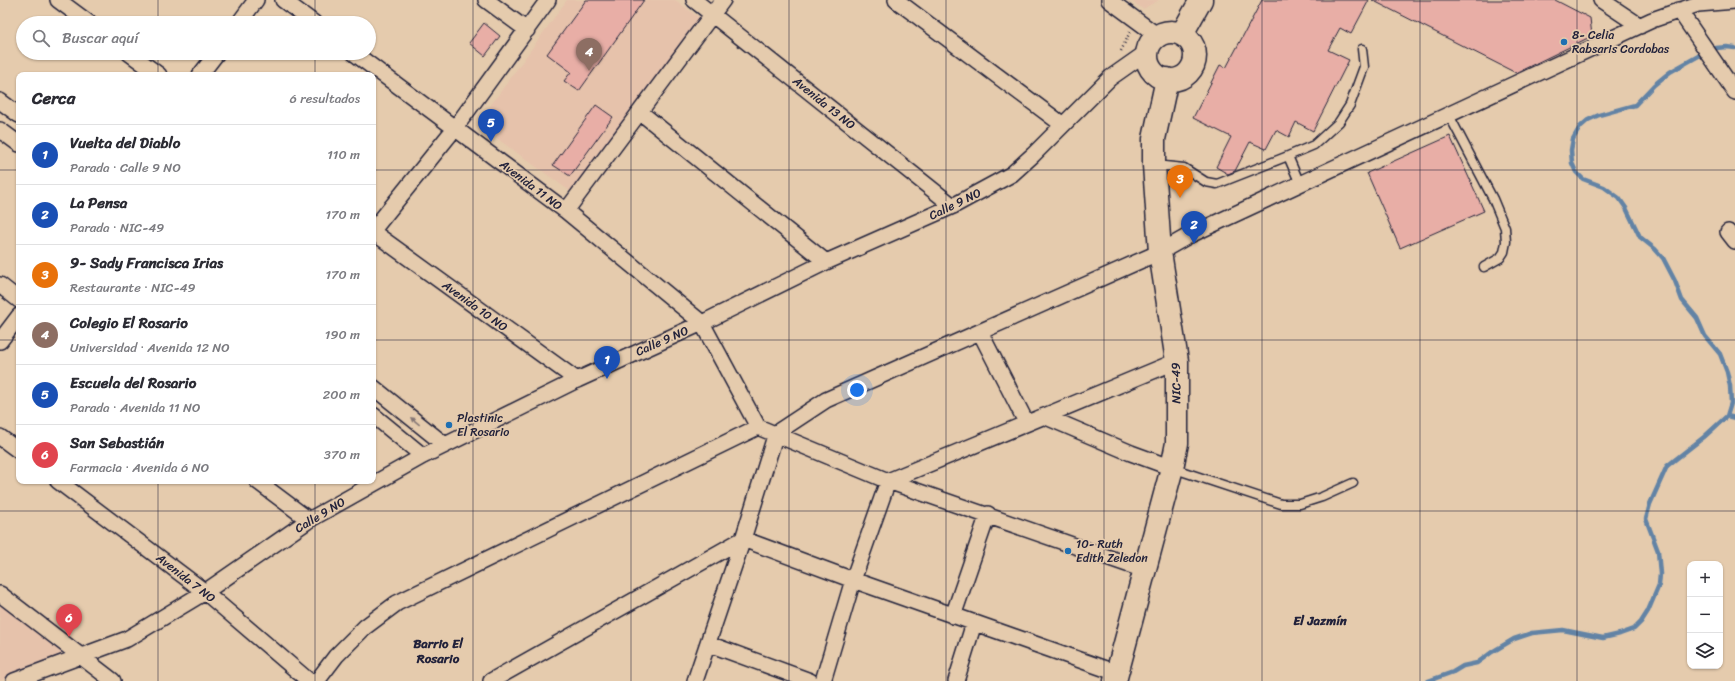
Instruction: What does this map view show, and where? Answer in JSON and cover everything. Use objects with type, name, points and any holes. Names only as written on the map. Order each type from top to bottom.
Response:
[{"type":"street","points":[[58,0],[80,16]]},
{"type":"street","points":[[244,16],[256,0]]},
{"type":"street","points":[[283,0],[305,16]]},
{"type":"street","points":[[486,0],[526,30]]},
{"type":"street","points":[[376,227],[455,128],[548,0]]},
{"type":"street","name":"Avenida 13 NO","points":[[694,0],[953,206]]},
{"type":"street","points":[[566,211],[724,0]]},
{"type":"street","points":[[896,0],[1063,125]]},
{"type":"street","points":[[1109,0],[1136,19],[1152,44]]},
{"type":"street","points":[[1182,34],[1201,0]]},
{"type":"street","points":[[1601,0],[1640,26]]},
{"type":"street","points":[[695,681],[709,644],[776,433],[826,400],[1160,252],[1190,236],[1300,184],[1640,26],[1698,4],[1735,1]]},
{"type":"street","points":[[1680,10],[1735,92]]},
{"type":"street","points":[[1169,32],[1182,34],[1192,44],[1195,59],[1188,73],[1174,79],[1167,80],[1161,78],[1151,70],[1147,58],[1152,44],[1169,32]]},
{"type":"street","name":"Calle 9 NO","points":[[376,483],[445,445],[577,380],[702,323],[826,262],[953,206],[1012,174],[1110,78],[1152,44]]},
{"type":"street","points":[[139,60],[155,72]]},
{"type":"street","points":[[202,72],[211,60]]},
{"type":"street","name":"Avenida 11 NO","points":[[363,60],[566,211],[702,323]]},
{"type":"street","name":"NIC-49","points":[[1116,677],[1172,468],[1177,443],[1177,361],[1160,252],[1154,165],[1154,139],[1167,80]]},
{"type":"street","points":[[0,101],[16,113]]},
{"type":"street","points":[[640,112],[826,262]]},
{"type":"street","points":[[0,130],[16,142]]},
{"type":"street","name":"Avenida 10 NO","points":[[376,233],[577,380]]},
{"type":"street","points":[[0,285],[16,298]]},
{"type":"street","points":[[0,341],[16,320]]},
{"type":"street","points":[[702,323],[758,427],[776,433],[888,481],[988,514],[1144,570]]},
{"type":"street","points":[[980,332],[1026,422]]},
{"type":"street","points":[[823,681],[853,580],[888,481],[1026,422],[1177,361]]},
{"type":"street","points":[[376,389],[445,445]]},
{"type":"street","points":[[1044,416],[1131,453],[1172,468]]},
{"type":"street","points":[[376,417],[424,456]]},
{"type":"street","points":[[317,681],[336,656],[365,627],[397,603],[758,427]]},
{"type":"street","points":[[0,437],[16,449]]},
{"type":"street","name":"Avenida 7 NO","points":[[62,484],[205,592],[309,681]]},
{"type":"street","points":[[261,484],[309,520]]},
{"type":"street","name":"Calle 9 NO","points":[[14,681],[127,639],[205,592],[309,520],[374,484]]},
{"type":"street","points":[[953,616],[988,514]]},
{"type":"street","points":[[491,681],[743,539],[974,623],[1116,677]]},
{"type":"street","points":[[0,594],[113,681]]},
{"type":"street","points":[[956,681],[974,623]]},
{"type":"street","points":[[709,644],[810,681]]},
{"type":"lane","points":[[1154,165],[1184,168],[1206,182],[1217,184],[1314,145],[1339,122],[1350,105],[1364,67],[1362,49]]},
{"type":"lane","points":[[1449,115],[1492,199],[1505,228],[1506,242],[1504,252],[1500,258],[1484,267]]},
{"type":"lane","points":[[1288,156],[1300,184]]},
{"type":"lane","points":[[1172,468],[1281,504],[1300,504],[1322,497],[1353,483]]},
{"type":"path","points":[[1110,78],[1136,19]]},
{"type":"shaded area","points":[[567,0],[675,0],[701,19],[574,194],[477,124]]},
{"type":"shaded area","points":[[1130,0],[1159,0],[1143,9]]},
{"type":"shaded area","points":[[0,603],[65,652],[0,681]]},
{"type":"building","points":[[586,0],[644,0],[579,91],[564,81],[571,72],[547,54]]},
{"type":"building","points":[[1262,0],[1369,0],[1351,34],[1340,28],[1328,50],[1349,60],[1313,131],[1296,122],[1289,137],[1276,130],[1266,149],[1250,142],[1235,171],[1228,174],[1216,167],[1231,137],[1193,118],[1220,65],[1226,68]]},
{"type":"building","points":[[1372,0],[1555,0],[1590,18],[1592,36],[1516,73]]},
{"type":"building","points":[[484,23],[500,36],[485,56],[469,43]]},
{"type":"building","points":[[596,105],[613,117],[570,176],[553,165]]},
{"type":"building","points":[[1450,136],[1484,211],[1400,248],[1367,173]]},
{"type":"waterway","points":[[1716,48],[1735,48]]},
{"type":"waterway","points":[[1428,681],[1453,672],[1463,666],[1477,663],[1514,639],[1532,633],[1563,630],[1603,638],[1634,629],[1641,622],[1648,611],[1659,585],[1660,574],[1658,551],[1646,519],[1650,504],[1667,466],[1704,437],[1727,416],[1731,403],[1730,386],[1727,372],[1720,354],[1705,336],[1697,318],[1682,300],[1675,281],[1663,258],[1655,249],[1640,237],[1626,208],[1619,198],[1604,187],[1583,179],[1576,172],[1572,163],[1571,150],[1573,139],[1580,127],[1588,120],[1599,115],[1635,105],[1654,85],[1670,72],[1702,54]]},
{"type":"waterway","points":[[1727,416],[1735,418]]},
{"type":"place","name":"8- Celia Rabsaris Cordobas","points":[[1564,42]]},
{"type":"place","name":"Colegio El Rosario","points":[[589,71]]},
{"type":"place","name":"Escuela del Rosario","points":[[491,142]]},
{"type":"place","name":"9- Sady Francisca Irias","points":[[1180,198]]},
{"type":"place","name":"La Pensa","points":[[1194,244]]},
{"type":"place","name":"Vuelta del Diablo","points":[[607,379]]},
{"type":"place","name":"Plastinic El Rosario","points":[[449,425]]},
{"type":"place","name":"10- Ruth Edith Zeledon","points":[[1068,551]]},
{"type":"place","name":"San Sebastián","points":[[69,637]]},
{"type":"district","name":"El Jazmín","points":[[1320,620]]},
{"type":"district","name":"Barrio El Rosario","points":[[438,650]]}]
